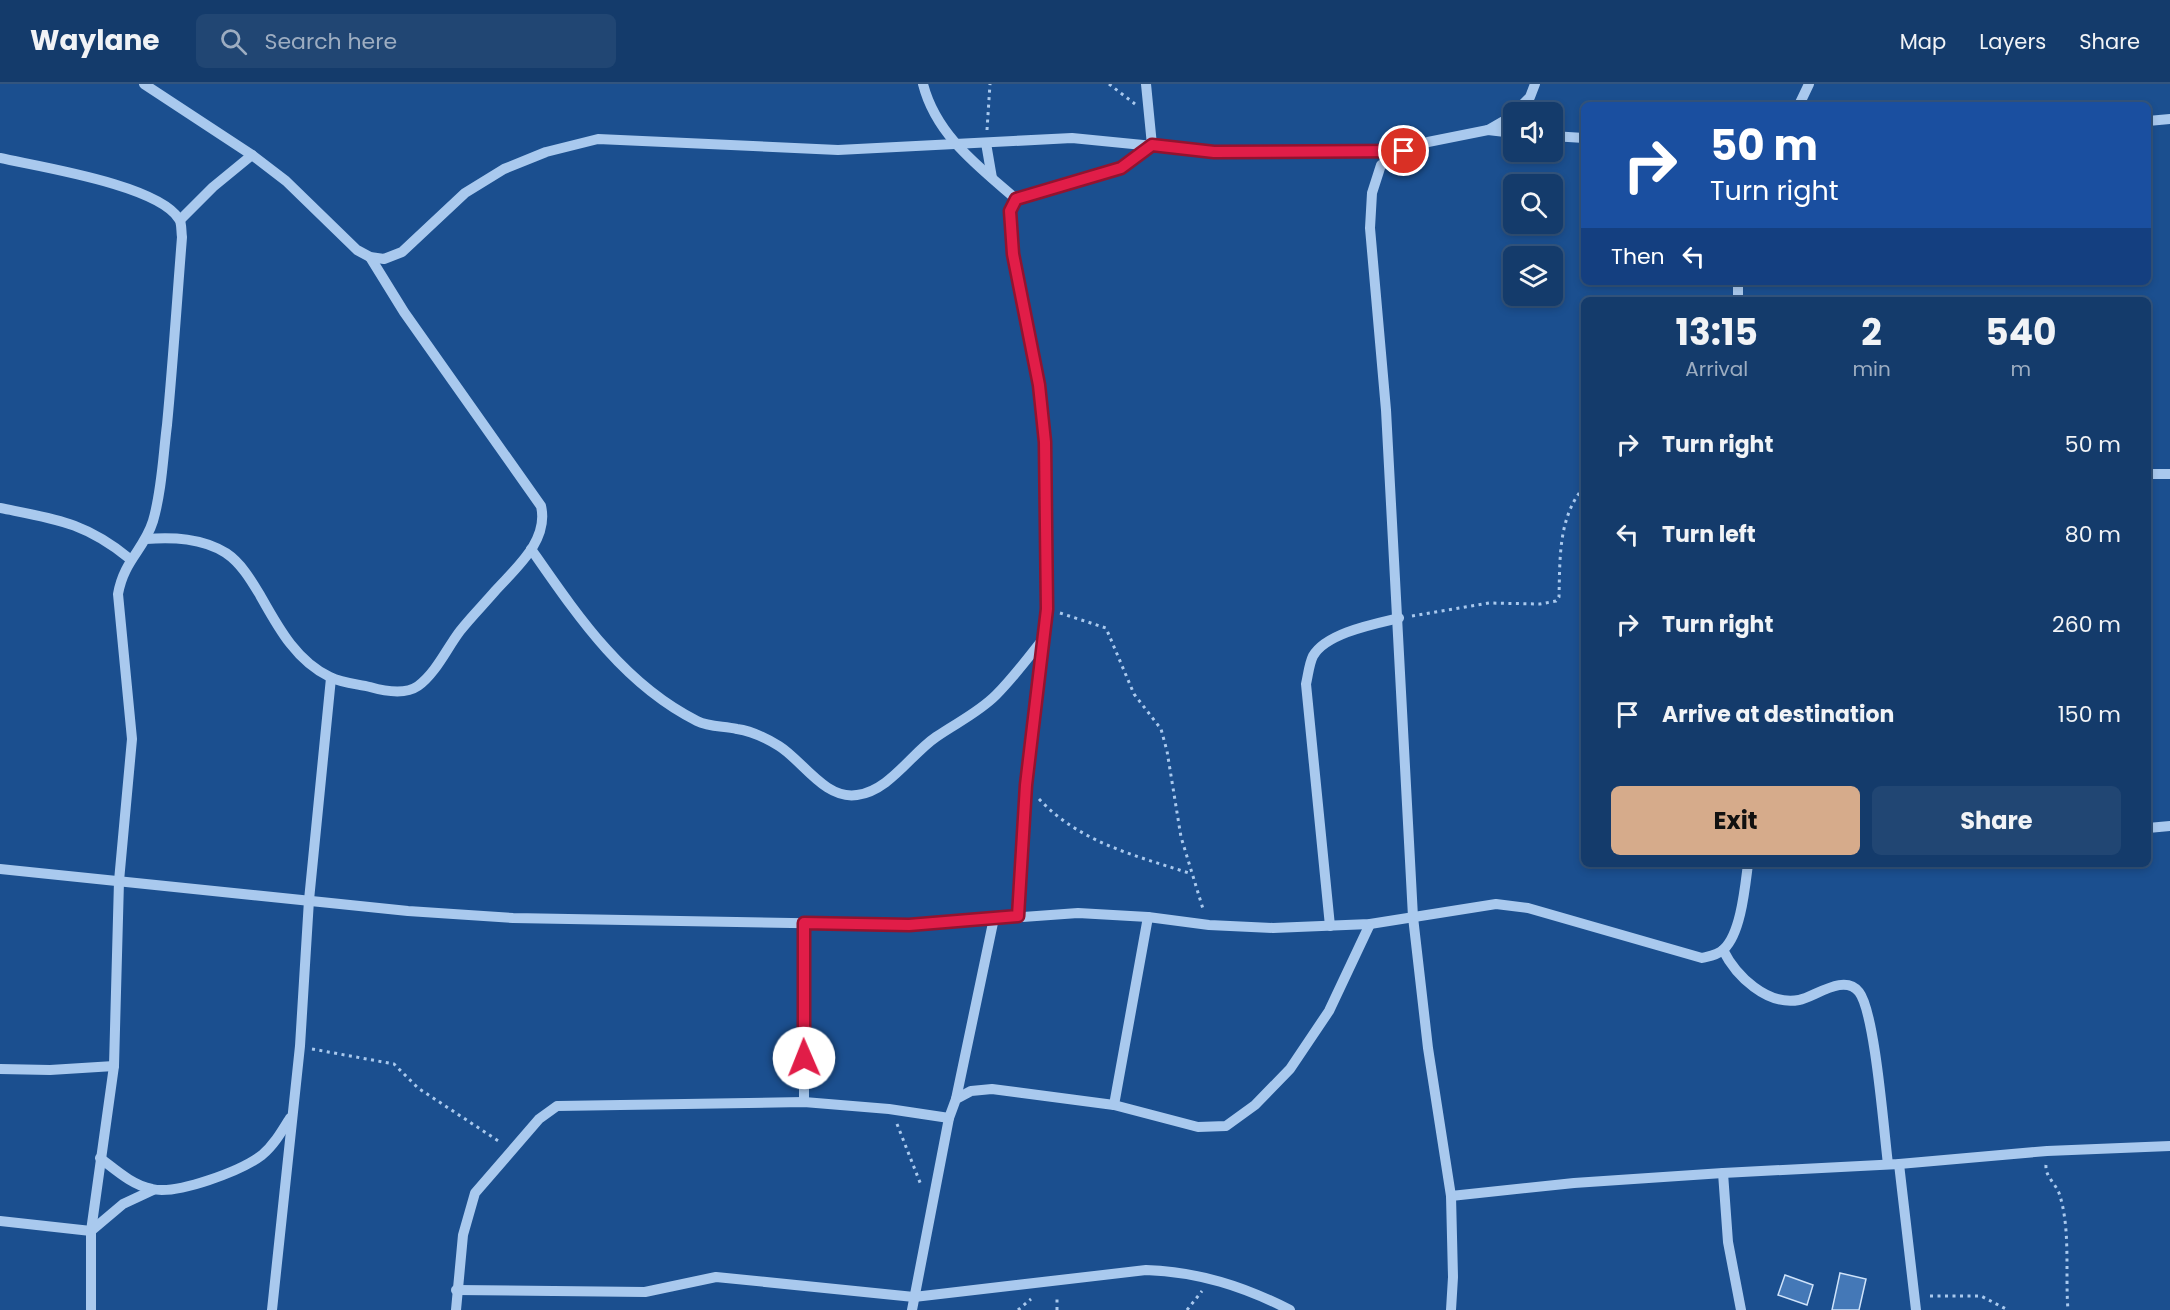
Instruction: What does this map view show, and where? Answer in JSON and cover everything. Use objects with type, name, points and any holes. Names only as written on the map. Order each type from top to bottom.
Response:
[{"type":"street","points":[[144,84],[252,155],[286,182],[357,250],[370,257],[384,259],[402,252],[465,193],[504,169],[546,152],[598,139],[838,150],[1072,138],[1214,152],[1404,151]]},
{"type":"street","points":[[923,84],[934,114],[956,145],[1016,199]]},
{"type":"street","points":[[1146,84],[1152,145]]},
{"type":"street","points":[[1525,102],[1535,84]]},
{"type":"street","points":[[1800,102],[1809,84]]},
{"type":"street","points":[[2151,121],[2170,119]]},
{"type":"street","points":[[1488,130],[1503,121]]},
{"type":"street","points":[[1450,1310],[1453,1277],[1451,1196],[1428,1048],[1413,917],[1399,618],[1386,410],[1370,228],[1372,193],[1381,165],[1404,151],[1428,142],[1488,130],[1503,132]]},
{"type":"street","points":[[1563,137],[1581,138]]},
{"type":"street","points":[[986,143],[993,178]]},
{"type":"street","points":[[1018,916],[1026,785],[1047,609],[1045,442],[1039,385],[1013,254],[1010,211],[1016,199],[1121,168],[1152,145]]},
{"type":"street","points":[[91,1310],[91,1231],[114,1066],[119,881],[132,739],[117,594],[121,576],[130,559],[146,539],[158,495],[177,318],[180,220],[213,187],[252,155]]},
{"type":"street","points":[[0,158],[133,190],[165,205],[180,220]]},
{"type":"street","points":[[146,539],[171,537],[199,541],[226,554],[248,574],[293,649],[310,665],[331,678],[403,692],[418,686],[460,631],[531,549],[542,533],[544,519],[541,506],[410,321],[370,257]]},
{"type":"street","points":[[2151,474],[2170,474]]},
{"type":"street","points":[[0,508],[82,526],[109,542],[130,559]]},
{"type":"street","points":[[531,549],[590,632],[617,662],[657,695],[683,714],[702,723],[761,736],[797,759],[816,780],[838,794],[856,796],[872,791],[935,737],[965,720],[995,696],[1043,639]]},
{"type":"street","points":[[1330,926],[1306,684],[1312,657],[1323,644],[1354,631],[1399,618]]},
{"type":"street","points":[[272,1310],[300,1046],[309,900],[331,678]]},
{"type":"street","points":[[2151,828],[2170,826]]},
{"type":"street","points":[[0,869],[513,918],[909,925],[1078,913],[1148,917],[1209,925],[1273,928],[1370,924],[1496,904],[1528,908],[1687,956],[1702,958],[1723,950],[1729,943],[1742,908],[1748,867]]},
{"type":"street","points":[[1114,1105],[1148,917]]},
{"type":"street","points":[[912,1310],[949,1118],[956,1099],[994,918]]},
{"type":"street","points":[[804,923],[804,1102]]},
{"type":"street","points":[[956,1099],[971,1091],[992,1089],[1114,1105],[1198,1127],[1226,1126],[1255,1105],[1290,1069],[1329,1011],[1370,924]]},
{"type":"street","points":[[1723,950],[1734,970],[1746,982],[1777,998],[1800,1000],[1834,986],[1854,988],[1859,991],[1868,1014],[1916,1310]]},
{"type":"street","points":[[0,1069],[50,1070],[114,1066]]},
{"type":"street","points":[[456,1310],[456,1290],[463,1235],[475,1193],[540,1119],[557,1106],[804,1102],[889,1109],[949,1118]]},
{"type":"street","points":[[0,1221],[91,1231],[123,1204],[153,1190],[173,1189],[204,1181],[261,1156],[274,1142],[291,1116]]},
{"type":"street","points":[[1451,1196],[1723,1173],[1894,1164],[2047,1151],[2170,1146]]},
{"type":"street","points":[[100,1158],[132,1182],[153,1190]]},
{"type":"street","points":[[1723,1173],[1728,1242],[1741,1310]]},
{"type":"street","points":[[456,1290],[645,1292],[716,1277],[914,1297],[1146,1270],[1179,1271],[1212,1277],[1259,1294],[1290,1310]]},
{"type":"path","points":[[986,143],[990,84]]},
{"type":"path","points":[[1109,84],[1149,113]]},
{"type":"path","points":[[1399,618],[1489,603],[1540,604],[1556,601],[1559,597],[1560,552],[1564,527],[1571,507],[1581,492]]},
{"type":"path","points":[[1047,609],[1099,624],[1112,637],[1125,676],[1134,693],[1161,729],[1167,751],[1181,837],[1209,925]]},
{"type":"path","points":[[1026,785],[1051,812],[1081,832],[1130,854],[1192,874]]},
{"type":"path","points":[[300,1046],[394,1065],[418,1088],[512,1149]]},
{"type":"path","points":[[889,1109],[913,1158],[923,1193]]},
{"type":"path","points":[[2047,1151],[2045,1171],[2059,1194],[2062,1209],[2067,1248],[2068,1310]]},
{"type":"path","points":[[1187,1310],[1212,1277]]},
{"type":"path","points":[[1915,1294],[1939,1298],[1981,1296],[2008,1310]]},
{"type":"building","points":[[1840,1273],[1866,1279],[1859,1310],[1832,1310]]},
{"type":"building","points":[[1785,1275],[1813,1285],[1807,1305],[1778,1295]]},
{"type":"route","points":[[804,1058],[804,923],[909,925],[1018,916],[1026,785],[1047,609],[1045,442],[1039,385],[1013,254],[1010,211],[1016,199],[1033,192],[1065,187],[1121,168],[1138,158],[1152,145],[1214,152],[1404,151]]}]
